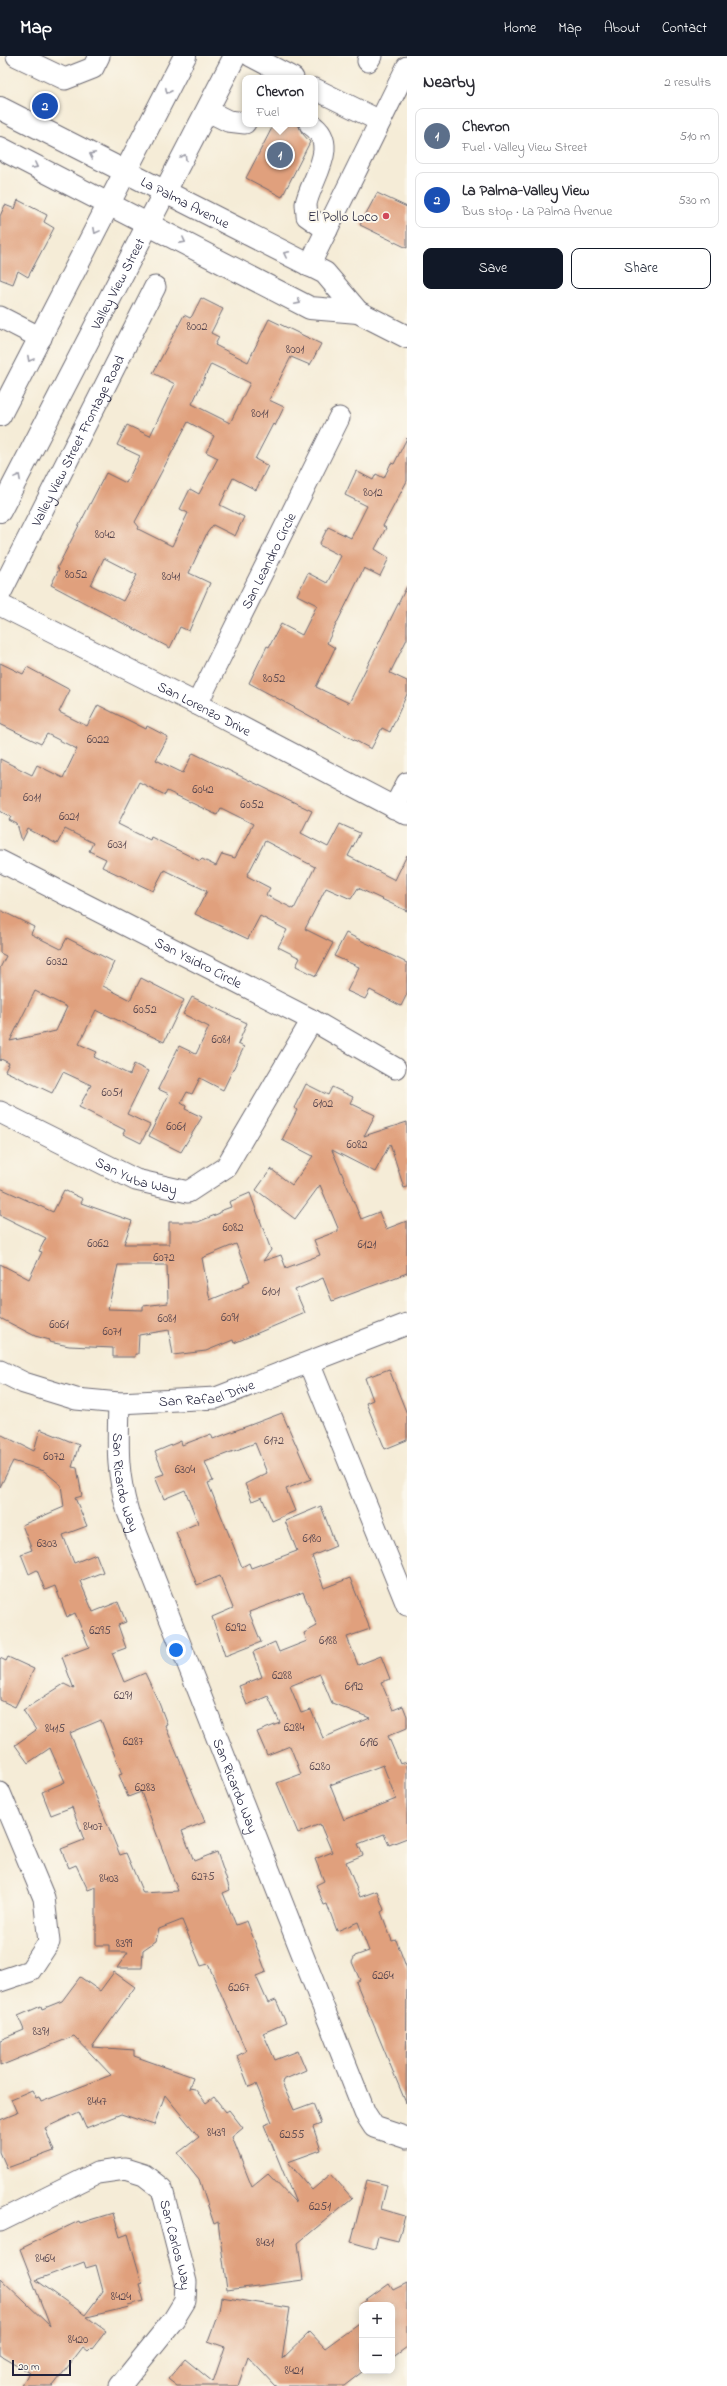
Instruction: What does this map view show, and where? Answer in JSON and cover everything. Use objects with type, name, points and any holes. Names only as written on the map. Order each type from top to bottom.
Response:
[{"type":"main road","points":[[0,415],[127,172],[185,56]]},
{"type":"main road","name":"Valley View Street","points":[[0,511],[208,111],[235,56]]},
{"type":"main road","name":"La Palma Avenue","points":[[0,108],[325,274],[358,312],[407,337]]},
{"type":"main road","name":"La Palma Avenue","points":[[0,148],[310,308],[358,312]]},
{"type":"street","points":[[18,56],[65,79],[93,68],[99,56]]},
{"type":"street","points":[[251,56],[284,75]]},
{"type":"street","points":[[309,266],[407,67]]},
{"type":"street","points":[[318,90],[380,121]]},
{"type":"street","points":[[208,111],[228,121],[242,123]]},
{"type":"street","points":[[314,127],[321,140],[324,154],[306,203],[307,216],[326,230]]},
{"type":"street","name":"Valley View Street Frontage Road","points":[[0,594],[155,288]]},
{"type":"street","points":[[0,317],[41,338]]},
{"type":"street","name":"San Leandro Circle","points":[[198,704],[339,418]]},
{"type":"street","name":"San Lorenzo Drive","points":[[0,605],[198,704],[401,811]]},
{"type":"street","points":[[401,811],[407,783]]},
{"type":"street","name":"San Ysidro Circle","points":[[0,861],[312,1020],[395,1068]]},
{"type":"street","name":"San Yuba Way","points":[[0,1112],[136,1180],[188,1192],[226,1167],[312,1020]]},
{"type":"street","name":"San Rafael Drive","points":[[0,1371],[24,1383],[76,1399],[119,1403],[216,1398],[309,1364],[407,1324]]},
{"type":"street","points":[[309,1364],[407,1605]]},
{"type":"street","name":"San Ricardo Way","points":[[119,1403],[118,1461],[120,1484],[134,1527],[365,2113],[374,2127],[407,2138]]},
{"type":"street","points":[[0,1792],[44,1898],[49,1942],[30,1971],[0,1982]]},
{"type":"street","name":"San Carlos Way","points":[[0,2221],[97,2174],[125,2170],[144,2175],[162,2189],[186,2282],[185,2301],[174,2319],[120,2386]]},
{"type":"building","points":[[272,127],[299,127],[302,133],[310,142],[282,197],[246,178]]},
{"type":"building","name":"El Pollo Loco","points":[[377,193],[407,207],[407,248],[360,225]]},
{"type":"building","points":[[18,200],[47,215],[44,222],[54,228],[28,277],[18,271],[13,284],[0,279],[0,216],[5,205],[15,209]]},
{"type":"building","points":[[201,298],[223,309],[211,333],[219,337],[215,345],[248,362],[269,319],[321,344],[310,365],[291,357],[269,400],[284,407],[275,426],[273,424],[255,459],[268,466],[256,490],[233,478],[220,505],[244,517],[235,536],[213,525],[207,533],[189,573],[210,583],[189,631],[180,627],[170,648],[51,585],[59,569],[57,568],[106,473],[126,483],[140,456],[117,445],[127,425],[150,436],[175,384],[153,373],[184,315],[190,318]],"holes":[[[211,364],[250,383],[230,423],[192,404]],[[188,422],[214,436],[206,452],[218,458],[199,494],[190,489],[180,509],[188,513],[172,546],[138,529],[139,527],[135,522]],[[104,558],[137,575],[123,601],[91,585]]]},
{"type":"building","points":[[407,438],[407,481],[383,526],[386,528],[375,549],[389,558],[380,576],[364,568],[327,643],[335,648],[316,687],[349,703],[407,586],[407,639],[390,673],[407,681],[407,694],[390,732],[382,728],[371,749],[249,683],[267,646],[269,647],[281,624],[302,635],[317,605],[297,595],[308,573],[327,583],[341,556],[319,545],[328,527],[351,538],[367,506],[345,495],[356,471],[373,480],[376,474],[384,478],[391,463],[394,464]]},
{"type":"building","points":[[0,663],[23,674],[27,667],[70,690],[59,712],[87,726],[98,705],[146,729],[147,726],[168,737],[156,760],[183,773],[193,753],[312,811],[301,833],[328,847],[340,824],[360,833],[348,856],[395,880],[407,855],[407,911],[358,888],[351,899],[326,888],[305,929],[333,943],[316,976],[296,966],[300,958],[278,947],[287,930],[260,916],[248,939],[195,914],[207,891],[164,870],[153,891],[102,867],[106,859],[89,851],[93,843],[65,829],[57,844],[28,829],[22,841],[17,824],[9,820],[11,817],[0,811],[0,759],[32,775],[37,765],[63,778],[77,749],[47,734],[41,744],[0,724]],"holes":[[[139,782],[165,795],[167,791],[217,815],[221,808],[253,824],[235,858],[222,854],[216,866],[202,859],[200,861],[151,837],[150,840],[118,824]],[[265,841],[315,867],[294,909],[266,895],[270,888],[247,876]]]},
{"type":"building","points":[[0,910],[34,927],[31,934],[61,949],[67,938],[114,962],[103,986],[130,1000],[141,978],[184,1000],[164,1042],[96,1010],[79,1044],[97,1052],[94,1057],[130,1075],[134,1064],[148,1071],[127,1114],[150,1125],[141,1143],[123,1134],[125,1130],[79,1107],[91,1085],[63,1072],[52,1093],[5,1071],[9,1063],[1,1059],[0,1061],[0,968],[6,956],[0,953]],"holes":[[[35,991],[67,1007],[56,1031],[10,1041]]]},
{"type":"building","points":[[346,933],[407,963],[407,994],[401,1006],[370,990],[365,999],[347,991],[359,967],[334,956]]},
{"type":"building","points":[[192,997],[247,1023],[238,1044],[244,1047],[223,1090],[200,1078],[192,1094],[187,1092],[181,1103],[186,1106],[185,1109],[202,1117],[181,1152],[149,1136],[169,1094],[158,1089],[179,1046],[196,1054],[209,1027],[183,1014]]},
{"type":"building","points":[[306,1084],[328,1095],[332,1087],[353,1097],[350,1103],[375,1115],[364,1136],[407,1122],[407,1187],[404,1188],[390,1144],[375,1172],[332,1150],[361,1219],[379,1212],[386,1229],[407,1221],[407,1273],[332,1301],[323,1278],[295,1290],[305,1313],[234,1343],[233,1340],[206,1351],[173,1355],[169,1330],[139,1335],[138,1354],[135,1354],[135,1357],[113,1357],[113,1348],[69,1346],[49,1342],[50,1340],[35,1336],[0,1318],[0,1264],[29,1279],[42,1252],[39,1251],[46,1238],[0,1215],[0,1188],[53,1212],[64,1190],[83,1199],[81,1203],[132,1221],[124,1244],[169,1244],[169,1222],[198,1222],[231,1207],[229,1202],[250,1193],[271,1250],[263,1261],[281,1255],[286,1268],[320,1255],[314,1240],[338,1231],[338,1228],[320,1185],[295,1219],[256,1190],[271,1169],[292,1185],[313,1156],[282,1140],[297,1110],[294,1108]],"holes":[[[236,1244],[250,1281],[243,1284],[244,1286],[210,1300],[202,1258]],[[118,1265],[167,1265],[168,1303],[143,1306],[143,1310],[108,1309]]]},
{"type":"building","points":[[389,1369],[407,1414],[407,1440],[385,1449],[366,1403],[373,1400],[365,1378]]},
{"type":"building","points":[[282,1413],[311,1479],[286,1489],[295,1511],[272,1521],[262,1497],[252,1501],[245,1484],[267,1473],[255,1443],[205,1462],[213,1481],[208,1483],[242,1567],[249,1563],[251,1568],[297,1551],[285,1521],[321,1506],[336,1546],[312,1556],[324,1588],[350,1578],[370,1629],[347,1637],[358,1665],[381,1656],[390,1679],[381,1682],[393,1710],[403,1706],[407,1716],[407,1728],[388,1736],[400,1764],[407,1762],[407,1838],[389,1845],[384,1834],[358,1844],[363,1855],[346,1862],[360,1897],[377,1891],[384,1910],[381,1912],[392,1941],[396,1940],[407,1969],[406,2103],[356,1982],[360,1980],[352,1962],[355,1956],[369,1951],[358,1922],[337,1931],[327,1904],[324,1905],[316,1885],[324,1881],[315,1859],[332,1852],[320,1824],[298,1833],[277,1783],[301,1774],[290,1746],[267,1755],[257,1732],[280,1723],[268,1696],[247,1705],[239,1686],[262,1677],[253,1652],[275,1642],[279,1652],[307,1641],[304,1633],[317,1626],[303,1592],[249,1612],[261,1642],[225,1656],[212,1617],[233,1608],[220,1576],[197,1585],[176,1532],[198,1523],[185,1490],[164,1499],[155,1477],[164,1474],[155,1452],[181,1441],[182,1445],[211,1434],[213,1439]],"holes":[[[320,1674],[332,1703],[370,1718],[323,1738],[311,1710],[301,1713],[290,1686]],[[383,1765],[396,1799],[344,1820],[330,1785]]]},
{"type":"building","points":[[40,1429],[79,1445],[72,1467],[77,1468],[82,1496],[75,1498],[87,1526],[63,1535],[74,1563],[96,1554],[103,1572],[80,1581],[93,1612],[118,1602],[126,1622],[118,1625],[126,1648],[112,1653],[124,1682],[145,1673],[159,1703],[167,1724],[165,1725],[205,1822],[182,1831],[194,1861],[217,1852],[230,1890],[223,1893],[236,1925],[247,1921],[266,1972],[256,1976],[268,2003],[276,2000],[286,2023],[263,2033],[275,2060],[298,2051],[306,2070],[283,2080],[282,2083],[294,2110],[313,2103],[321,2124],[313,2127],[321,2150],[288,2162],[312,2190],[331,2174],[352,2198],[298,2243],[303,2280],[227,2290],[218,2222],[214,2224],[199,2179],[178,2153],[199,2137],[165,2095],[154,2125],[121,2114],[86,2128],[79,2112],[45,2128],[54,2151],[7,2168],[0,2152],[0,2120],[17,2113],[11,2099],[32,2090],[36,2098],[39,2097],[41,2102],[111,2075],[74,2036],[0,2066],[0,2040],[24,2030],[18,2016],[41,2006],[42,2009],[62,2001],[80,1977],[100,1991],[114,1972],[135,1987],[92,2047],[134,2050],[134,2056],[193,2077],[189,2088],[195,2089],[206,2103],[214,2097],[226,2112],[229,2110],[243,2128],[232,2137],[252,2187],[268,2174],[296,2203],[264,2125],[272,2122],[256,2084],[249,2087],[237,2056],[246,2051],[208,1964],[201,1966],[182,1920],[159,1929],[156,1941],[143,1950],[142,1968],[117,1968],[128,1952],[109,1952],[109,1945],[96,1945],[96,1887],[88,1890],[76,1865],[69,1868],[61,1849],[84,1840],[72,1807],[51,1815],[42,1792],[65,1782],[50,1748],[28,1763],[15,1745],[36,1730],[23,1710],[64,1684],[74,1689],[62,1657],[89,1647],[75,1613],[67,1617],[55,1586],[45,1590],[37,1570],[29,1574],[21,1554],[32,1550],[22,1525],[64,1507],[61,1485],[44,1471],[13,1461],[0,1487],[0,1434],[34,1451]],"holes":[[[101,1720],[122,1774],[119,1775],[128,1797],[141,1792],[178,1891],[143,1893],[126,1853],[120,1855],[70,1733]]]},
{"type":"building","points":[[8,1657],[34,1669],[15,1707],[0,1700],[0,1658],[6,1661]]},
{"type":"building","points":[[367,2180],[387,2185],[381,2209],[405,2216],[398,2241],[378,2236],[375,2249],[351,2242]]},
{"type":"building","points":[[113,2213],[120,2237],[128,2234],[142,2283],[139,2284],[144,2301],[128,2305],[129,2307],[87,2317],[106,2331],[92,2349],[91,2348],[88,2351],[83,2347],[53,2386],[22,2386],[29,2372],[0,2355],[0,2278],[50,2326],[20,2249],[79,2221],[80,2223]],"holes":[[[84,2262],[86,2268],[96,2265],[103,2291],[85,2315],[36,2280]]]},
{"type":"building","points":[[407,2283],[407,2347],[395,2356],[395,2302],[364,2302],[389,2284],[393,2290]]},
{"type":"building","points":[[221,2297],[290,2308],[282,2359],[310,2332],[325,2348],[359,2323],[359,2374],[344,2386],[275,2386],[248,2357],[238,2386],[177,2386],[168,2379],[185,2359],[213,2382],[225,2347],[208,2341],[219,2311]]},
{"type":"place","name":"La Palma-Valley View","points":[[45,106]]},
{"type":"place","name":"Chevron","points":[[280,155]]},
{"type":"place","name":"El Pollo Loco","points":[[386,216]]}]
